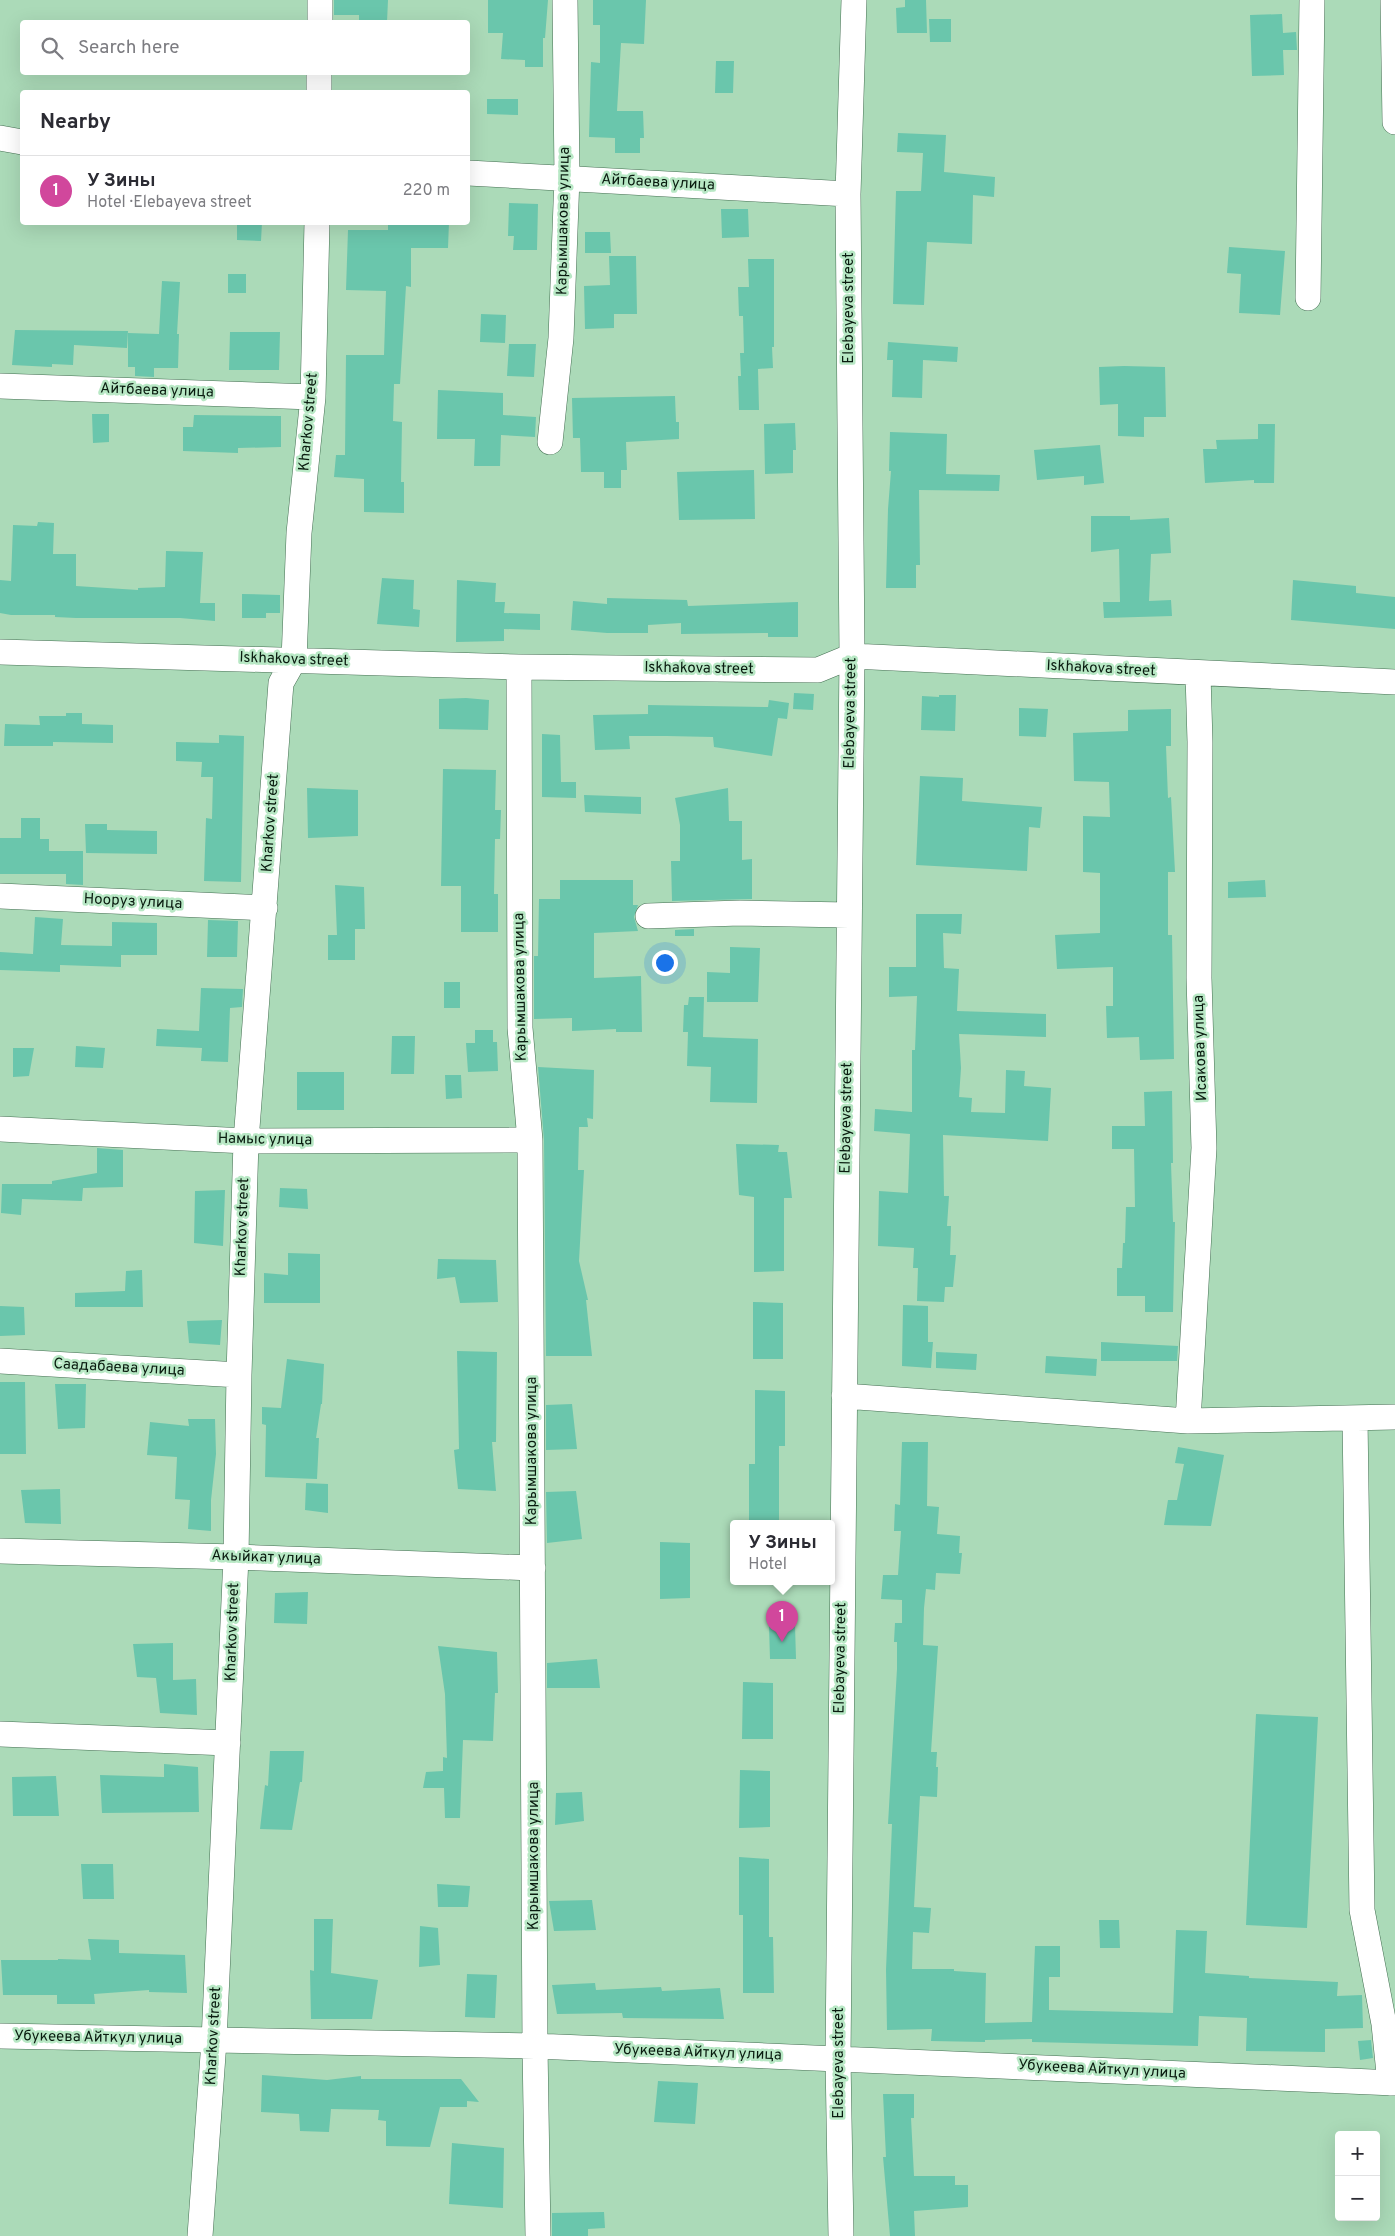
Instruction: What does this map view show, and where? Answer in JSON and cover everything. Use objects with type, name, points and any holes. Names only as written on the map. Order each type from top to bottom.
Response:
[{"type":"street","points":[[320,0],[320,20]]},
{"type":"street","name":"Карымшакова улица","points":[[550,442],[561,338],[567,177],[565,0]]},
{"type":"street","name":"Elebayeva street","points":[[841,2236],[838,2058],[852,656],[848,194],[854,0]]},
{"type":"street","points":[[1308,298],[1312,0]]},
{"type":"street","points":[[1393,0],[1395,122]]},
{"type":"street","points":[[319,75],[319,90]]},
{"type":"street","points":[[0,138],[20,142]]},
{"type":"street","name":"Айтбаева улица","points":[[470,173],[848,194]]},
{"type":"street","name":"Kharkov street","points":[[200,2236],[214,2041],[236,1557],[246,1141],[281,683],[294,660],[299,533],[314,396],[317,225]]},
{"type":"street","name":"Айтбаева улица","points":[[0,386],[314,396]]},
{"type":"street","name":"Iskhakova street","points":[[0,652],[519,667],[818,670],[852,656],[1395,682]]},
{"type":"street","name":"Карымшакова улица","points":[[519,667],[520,1028],[530,1140],[535,2046],[538,2236]]},
{"type":"street","name":"Исакова улица","points":[[1188,1421],[1204,1148],[1199,978],[1200,742],[1198,674]]},
{"type":"street","name":"Нооруз улица","points":[[0,896],[265,908]]},
{"type":"street","points":[[648,916],[740,913],[849,915]]},
{"type":"street","name":"Намыс улица","points":[[0,1129],[246,1141],[530,1140]]},
{"type":"street","name":"Саадабаева улица","points":[[0,1361],[239,1375]]},
{"type":"street","points":[[844,1396],[1188,1421],[1395,1417]]},
{"type":"street","points":[[1355,1418],[1362,1910],[1384,2024],[1392,2083]]},
{"type":"street","name":"Акыйкат улица","points":[[0,1551],[236,1557],[533,1568]]},
{"type":"street","points":[[0,1734],[228,1743]]},
{"type":"street","name":"Убукеева Айткул улица","points":[[0,2036],[535,2046],[1392,2083]]},
{"type":"building","points":[[334,0],[388,0],[387,20],[359,20],[359,15],[334,15]]},
{"type":"building","points":[[488,0],[548,0],[545,38],[543,38],[543,67],[525,67],[525,60],[501,59],[503,33],[488,33]]},
{"type":"building","points":[[593,0],[646,0],[644,44],[621,43],[617,111],[643,111],[644,138],[640,138],[640,153],[615,153],[615,138],[589,137],[591,62],[600,63],[600,25],[593,25]]},
{"type":"building","points":[[905,0],[926,0],[927,33],[897,33],[896,8],[905,7]]},
{"type":"building","points":[[1282,14],[1283,33],[1296,32],[1297,50],[1283,50],[1284,75],[1252,76],[1250,15]]},
{"type":"building","points":[[929,19],[951,19],[951,42],[930,42]]},
{"type":"building","points":[[716,61],[734,61],[733,93],[715,93]]},
{"type":"building","points":[[487,99],[518,99],[518,115],[487,114]]},
{"type":"building","points":[[898,133],[946,135],[944,172],[995,177],[994,197],[973,195],[972,244],[927,242],[924,305],[893,304],[896,191],[921,191],[923,153],[897,152]]},
{"type":"building","points":[[509,203],[538,204],[537,250],[513,250],[514,236],[508,236]]},
{"type":"building","points":[[721,209],[748,209],[749,237],[722,238]]},
{"type":"building","points":[[237,225],[262,225],[261,241],[237,240]]},
{"type":"building","points":[[388,225],[449,225],[448,248],[411,248],[411,287],[406,286],[400,384],[394,384],[393,421],[402,422],[401,482],[404,482],[404,513],[364,512],[364,479],[334,477],[336,455],[345,455],[346,355],[384,355],[386,291],[346,290],[348,230],[388,230]]},
{"type":"building","points":[[585,232],[610,232],[611,253],[585,253]]},
{"type":"building","points":[[1229,247],[1285,251],[1280,315],[1239,313],[1241,274],[1227,273]]},
{"type":"building","points":[[609,256],[636,256],[637,314],[614,314],[614,328],[585,329],[584,286],[610,285]]},
{"type":"building","points":[[748,259],[774,259],[773,368],[758,369],[759,410],[739,410],[738,376],[741,376],[740,353],[744,353],[743,316],[739,316],[738,287],[749,287]]},
{"type":"building","points":[[228,274],[246,274],[246,293],[228,293]]},
{"type":"building","points":[[162,281],[180,282],[177,334],[179,334],[178,368],[154,368],[154,377],[135,376],[135,367],[128,367],[128,333],[159,334]]},
{"type":"building","points":[[481,314],[506,315],[505,343],[480,342]]},
{"type":"building","points":[[15,330],[128,331],[127,348],[74,345],[73,365],[52,364],[52,367],[12,365]]},
{"type":"building","points":[[230,332],[280,332],[279,370],[229,370]]},
{"type":"building","points":[[888,342],[958,347],[957,362],[923,360],[922,398],[892,397],[893,360],[887,360]]},
{"type":"building","points":[[509,344],[536,344],[534,377],[507,376]]},
{"type":"building","points":[[1099,367],[1165,367],[1166,417],[1144,417],[1144,437],[1118,436],[1118,404],[1100,405]]},
{"type":"building","points":[[438,390],[503,393],[503,415],[536,417],[535,437],[501,435],[500,466],[474,466],[475,439],[437,439]]},
{"type":"building","points":[[675,396],[676,422],[679,422],[679,439],[626,442],[627,470],[621,470],[621,488],[604,488],[604,472],[581,472],[580,438],[573,438],[572,398]]},
{"type":"building","points":[[92,414],[109,414],[109,442],[93,443]]},
{"type":"building","points":[[194,415],[281,416],[281,447],[238,448],[238,453],[183,451],[183,427],[193,427]]},
{"type":"building","points":[[795,423],[796,450],[793,450],[793,473],[765,474],[764,424]]},
{"type":"building","points":[[1258,424],[1275,424],[1274,483],[1254,483],[1254,480],[1205,483],[1203,449],[1217,449],[1216,440],[1258,439]]},
{"type":"building","points":[[890,432],[947,434],[946,474],[1000,475],[999,491],[919,490],[920,565],[916,565],[916,588],[886,588],[891,471],[889,471]]},
{"type":"building","points":[[1100,445],[1104,483],[1084,485],[1084,476],[1037,480],[1034,450]]},
{"type":"building","points":[[754,470],[755,519],[679,520],[677,472]]},
{"type":"building","points":[[1091,516],[1130,516],[1130,520],[1169,518],[1171,553],[1151,554],[1149,601],[1171,600],[1172,616],[1104,618],[1103,602],[1120,602],[1119,549],[1091,552]]},
{"type":"building","points":[[38,522],[54,523],[53,554],[76,554],[76,586],[138,590],[138,588],[165,587],[166,551],[203,552],[200,603],[215,603],[215,621],[180,618],[76,618],[55,617],[55,615],[11,615],[0,613],[0,580],[11,581],[13,525],[37,526]]},
{"type":"building","points":[[382,578],[414,580],[413,609],[420,610],[419,627],[377,624]]},
{"type":"building","points":[[457,580],[496,583],[495,602],[505,602],[504,613],[540,614],[540,630],[504,629],[504,641],[456,642]]},
{"type":"building","points":[[1293,580],[1356,586],[1356,593],[1395,597],[1395,629],[1291,620]]},
{"type":"building","points":[[242,594],[280,595],[280,613],[266,613],[266,618],[242,618]]},
{"type":"building","points":[[607,598],[687,600],[688,606],[798,602],[798,637],[768,637],[768,633],[681,634],[681,623],[648,625],[648,633],[607,633],[571,630],[573,601],[607,604]]},
{"type":"building","points":[[794,693],[814,694],[813,710],[793,709]]},
{"type":"building","points":[[939,695],[956,695],[955,731],[921,730],[922,696],[939,697]]},
{"type":"building","points":[[466,698],[489,700],[488,730],[439,729],[439,699]]},
{"type":"building","points":[[769,700],[789,703],[787,719],[778,718],[772,756],[714,747],[713,737],[629,736],[630,749],[595,750],[593,715],[648,714],[648,705],[768,707]]},
{"type":"building","points":[[1019,708],[1048,709],[1046,737],[1019,736]]},
{"type":"building","points":[[1171,709],[1171,746],[1166,746],[1168,798],[1171,797],[1175,872],[1168,872],[1168,935],[1172,935],[1174,1059],[1140,1060],[1139,1037],[1107,1038],[1106,1006],[1113,1006],[1113,967],[1057,969],[1055,935],[1100,933],[1100,873],[1083,872],[1083,816],[1110,817],[1109,782],[1074,781],[1073,733],[1128,731],[1128,710]]},
{"type":"building","points":[[66,713],[82,713],[82,724],[113,725],[113,743],[53,742],[53,746],[4,746],[5,724],[40,725],[39,716],[66,716]]},
{"type":"building","points":[[542,734],[560,735],[561,782],[576,782],[576,798],[542,797]]},
{"type":"building","points":[[219,735],[244,736],[241,882],[204,881],[206,818],[212,819],[213,777],[201,777],[202,762],[176,761],[176,742],[219,743]]},
{"type":"building","points":[[443,769],[496,770],[495,810],[501,810],[500,839],[495,839],[494,894],[498,894],[498,932],[461,932],[461,886],[441,886]]},
{"type":"building","points":[[920,776],[963,778],[962,801],[1042,807],[1040,828],[1029,827],[1027,871],[916,865]]},
{"type":"building","points":[[307,788],[358,790],[358,836],[308,838]]},
{"type":"building","points":[[728,788],[729,821],[742,821],[742,860],[752,859],[752,899],[672,901],[671,861],[680,861],[680,825],[675,798]]},
{"type":"building","points":[[584,795],[641,797],[641,814],[585,812]]},
{"type":"building","points":[[21,818],[40,818],[40,839],[49,839],[49,851],[83,851],[83,885],[66,884],[66,874],[0,874],[0,838],[21,838]]},
{"type":"building","points":[[85,824],[107,824],[107,830],[157,831],[157,854],[86,853]]},
{"type":"building","points":[[560,880],[633,880],[633,905],[638,905],[634,917],[638,931],[594,933],[594,978],[641,976],[642,1032],[616,1032],[616,1029],[572,1031],[572,1018],[534,1019],[534,956],[538,956],[539,899],[560,899]]},
{"type":"building","points":[[1265,880],[1266,897],[1228,898],[1228,882]]},
{"type":"building","points":[[335,885],[364,887],[365,929],[355,929],[355,960],[328,960],[328,935],[337,935]]},
{"type":"building","points":[[916,914],[962,914],[961,934],[943,933],[944,968],[959,969],[957,1011],[1046,1014],[1046,1037],[959,1034],[961,1068],[959,1097],[972,1098],[971,1112],[1005,1113],[1006,1070],[1025,1071],[1024,1086],[1051,1088],[1048,1141],[943,1135],[944,1196],[949,1196],[947,1226],[951,1226],[950,1255],[956,1255],[953,1287],[945,1287],[944,1302],[917,1301],[918,1268],[913,1268],[914,1248],[878,1246],[879,1191],[908,1193],[910,1134],[874,1131],[875,1109],[912,1112],[912,1050],[915,1050],[917,996],[889,997],[889,967],[916,967]]},
{"type":"building","points":[[35,917],[63,919],[61,945],[112,946],[112,922],[157,923],[157,955],[121,955],[121,967],[60,965],[60,972],[0,970],[0,952],[33,954]]},
{"type":"building","points":[[208,920],[238,921],[237,957],[207,957]]},
{"type":"building","points":[[694,929],[694,936],[675,936],[675,930]]},
{"type":"building","points":[[730,947],[760,948],[758,1002],[707,1002],[707,972],[730,973]]},
{"type":"building","points":[[444,982],[460,982],[460,1008],[444,1008]]},
{"type":"building","points":[[201,988],[243,989],[242,1007],[230,1008],[228,1062],[201,1061],[202,1048],[156,1046],[157,1029],[199,1031]]},
{"type":"building","points":[[689,997],[704,997],[703,1037],[758,1039],[757,1103],[710,1102],[711,1067],[687,1066],[688,1032],[683,1032],[684,1005],[688,1005]]},
{"type":"building","points":[[475,1030],[493,1030],[493,1042],[497,1042],[498,1071],[468,1072],[466,1043],[475,1043]]},
{"type":"building","points":[[392,1036],[415,1036],[414,1074],[391,1074]]},
{"type":"building","points":[[76,1046],[105,1048],[103,1068],[75,1067]]},
{"type":"building","points":[[13,1048],[34,1048],[29,1076],[13,1077]]},
{"type":"building","points":[[538,1067],[594,1070],[593,1119],[587,1118],[588,1127],[579,1127],[578,1170],[584,1170],[579,1261],[588,1300],[586,1300],[592,1356],[546,1356],[544,1140]]},
{"type":"building","points":[[297,1072],[344,1072],[344,1110],[297,1110]]},
{"type":"building","points":[[445,1075],[461,1075],[462,1098],[446,1099]]},
{"type":"building","points":[[1172,1091],[1173,1163],[1171,1163],[1173,1222],[1175,1222],[1173,1312],[1145,1312],[1145,1296],[1117,1296],[1117,1268],[1122,1268],[1126,1207],[1135,1207],[1134,1149],[1112,1149],[1112,1126],[1145,1126],[1144,1092]]},
{"type":"building","points":[[736,1144],[779,1145],[778,1152],[787,1152],[792,1198],[784,1198],[784,1271],[754,1272],[754,1197],[739,1195]]},
{"type":"building","points":[[97,1148],[123,1150],[123,1187],[83,1188],[82,1201],[22,1199],[21,1215],[1,1213],[2,1184],[52,1184],[52,1181],[97,1173]]},
{"type":"building","points":[[280,1188],[307,1189],[308,1209],[279,1207]]},
{"type":"building","points":[[225,1190],[223,1246],[194,1243],[195,1191]]},
{"type":"building","points":[[288,1253],[320,1254],[320,1303],[264,1303],[264,1273],[288,1275]]},
{"type":"building","points":[[438,1259],[496,1260],[498,1302],[460,1303],[455,1277],[437,1279]]},
{"type":"building","points":[[142,1270],[143,1307],[75,1307],[75,1293],[125,1291],[126,1271]]},
{"type":"building","points":[[753,1302],[783,1303],[783,1359],[753,1359]]},
{"type":"building","points":[[903,1305],[928,1306],[928,1342],[933,1342],[931,1368],[902,1366]]},
{"type":"building","points":[[0,1306],[24,1307],[25,1335],[0,1336]]},
{"type":"building","points":[[222,1320],[220,1345],[189,1343],[187,1321]]},
{"type":"building","points":[[1101,1342],[1178,1346],[1177,1361],[1101,1361]]},
{"type":"building","points":[[457,1351],[497,1352],[496,1442],[492,1442],[496,1491],[458,1489],[454,1450],[459,1449]]},
{"type":"building","points":[[936,1352],[977,1354],[976,1370],[936,1368]]},
{"type":"building","points":[[1046,1356],[1097,1359],[1096,1376],[1045,1373]]},
{"type":"building","points":[[287,1359],[324,1364],[322,1404],[316,1438],[319,1438],[317,1479],[265,1477],[266,1425],[262,1424],[262,1407],[281,1408]]},
{"type":"building","points":[[0,1382],[25,1382],[26,1454],[0,1454]]},
{"type":"building","points":[[55,1384],[86,1384],[85,1428],[58,1429]]},
{"type":"building","points":[[755,1390],[785,1391],[785,1446],[779,1446],[779,1520],[749,1520],[749,1464],[755,1464]]},
{"type":"building","points":[[572,1404],[577,1449],[546,1450],[546,1405]]},
{"type":"building","points":[[188,1419],[215,1419],[216,1454],[211,1500],[211,1531],[188,1529],[190,1500],[175,1499],[177,1457],[147,1455],[150,1422],[189,1426]]},
{"type":"building","points":[[902,1442],[928,1442],[927,1506],[939,1507],[937,1534],[960,1536],[959,1553],[962,1553],[960,1574],[936,1573],[935,1590],[926,1589],[923,1645],[938,1646],[931,1752],[937,1752],[937,1797],[920,1796],[914,1907],[931,1908],[929,1933],[913,1932],[912,1969],[954,1969],[954,1971],[986,1973],[985,2023],[1032,2022],[1035,1946],[1060,1946],[1060,1977],[1049,1977],[1049,2010],[1173,2013],[1176,1930],[1207,1931],[1205,1973],[1249,1976],[1249,1978],[1338,1982],[1337,1996],[1362,1995],[1363,2028],[1325,2029],[1325,2052],[1246,2051],[1247,2018],[1199,2016],[1198,2046],[1032,2042],[1032,2039],[985,2040],[985,2042],[931,2041],[932,2029],[887,2030],[886,1970],[892,1824],[888,1824],[897,1669],[897,1642],[894,1642],[895,1623],[902,1623],[902,1600],[881,1599],[883,1575],[898,1575],[901,1531],[894,1531],[895,1504],[900,1505]]},
{"type":"building","points":[[1178,1447],[1224,1455],[1211,1526],[1164,1525],[1168,1500],[1177,1500],[1184,1464],[1175,1463]]},
{"type":"building","points":[[306,1483],[328,1484],[328,1513],[305,1510]]},
{"type":"building","points":[[60,1489],[61,1524],[25,1523],[21,1490]]},
{"type":"building","points":[[576,1491],[582,1539],[547,1543],[546,1492]]},
{"type":"building","points":[[660,1542],[690,1543],[690,1598],[660,1599]]},
{"type":"building","points":[[308,1592],[307,1624],[274,1623],[275,1593]]},
{"type":"building","points":[[795,1625],[796,1659],[770,1659],[769,1626]]},
{"type":"building","points":[[173,1643],[173,1680],[196,1679],[197,1715],[160,1713],[156,1678],[137,1677],[133,1644]]},
{"type":"building","points":[[438,1646],[497,1652],[498,1693],[495,1693],[493,1741],[463,1740],[460,1818],[445,1818],[444,1788],[423,1788],[426,1772],[443,1771],[443,1757],[447,1758],[445,1694]]},
{"type":"building","points":[[597,1659],[600,1688],[547,1688],[547,1663]]},
{"type":"building","points":[[743,1682],[773,1683],[773,1739],[742,1739]]},
{"type":"building","points":[[1256,1714],[1318,1717],[1307,1928],[1246,1925]]},
{"type":"building","points":[[270,1751],[304,1751],[302,1782],[300,1782],[292,1830],[260,1829],[265,1785],[268,1786]]},
{"type":"building","points":[[164,1764],[198,1767],[199,1812],[102,1813],[100,1775],[164,1777]]},
{"type":"building","points":[[740,1770],[770,1771],[770,1827],[739,1828]]},
{"type":"building","points":[[56,1776],[59,1816],[13,1816],[12,1777]]},
{"type":"building","points":[[582,1792],[584,1821],[555,1825],[556,1793]]},
{"type":"building","points":[[739,1857],[769,1859],[769,1937],[773,1937],[774,1993],[743,1993],[743,1915],[739,1915]]},
{"type":"building","points":[[81,1864],[113,1864],[114,1899],[83,1899]]},
{"type":"building","points":[[437,1884],[470,1886],[468,1907],[438,1907]]},
{"type":"building","points":[[592,1900],[596,1930],[554,1931],[549,1901]]},
{"type":"building","points":[[314,1919],[333,1919],[331,1973],[378,1980],[372,2019],[311,2019],[310,1970],[314,1971]]},
{"type":"building","points":[[1099,1920],[1119,1920],[1120,1948],[1100,1948]]},
{"type":"building","points":[[420,1926],[438,1928],[440,1965],[419,1967]]},
{"type":"building","points":[[88,1939],[119,1940],[119,1953],[185,1955],[187,1993],[149,1992],[149,1990],[94,1994],[95,2004],[57,2004],[57,1995],[3,1995],[1,1960],[91,1960]]},
{"type":"building","points":[[467,1974],[497,1975],[495,2018],[465,2017]]},
{"type":"building","points":[[595,1983],[596,1990],[661,1987],[662,1991],[720,1988],[724,2019],[623,2018],[622,2013],[557,2014],[552,1985]]},
{"type":"building","points":[[1371,2040],[1373,2058],[1360,2060],[1358,2041]]},
{"type":"building","points":[[262,2075],[327,2080],[361,2076],[361,2079],[461,2079],[479,2102],[467,2101],[467,2107],[440,2107],[430,2147],[386,2146],[386,2121],[378,2120],[379,2110],[331,2109],[329,2132],[300,2131],[299,2114],[261,2112]]},
{"type":"building","points":[[658,2081],[698,2083],[695,2124],[654,2122]]},
{"type":"building","points":[[883,2094],[914,2094],[914,2118],[911,2118],[914,2176],[955,2176],[955,2185],[968,2185],[968,2207],[914,2211],[915,2236],[890,2236],[883,2157],[886,2157]]},
{"type":"building","points":[[452,2143],[504,2148],[503,2208],[449,2204]]},
{"type":"building","points":[[604,2212],[605,2228],[588,2229],[588,2236],[552,2236],[552,2213]]},
{"type":"place","name":"У Зины","points":[[782,1642]]}]
